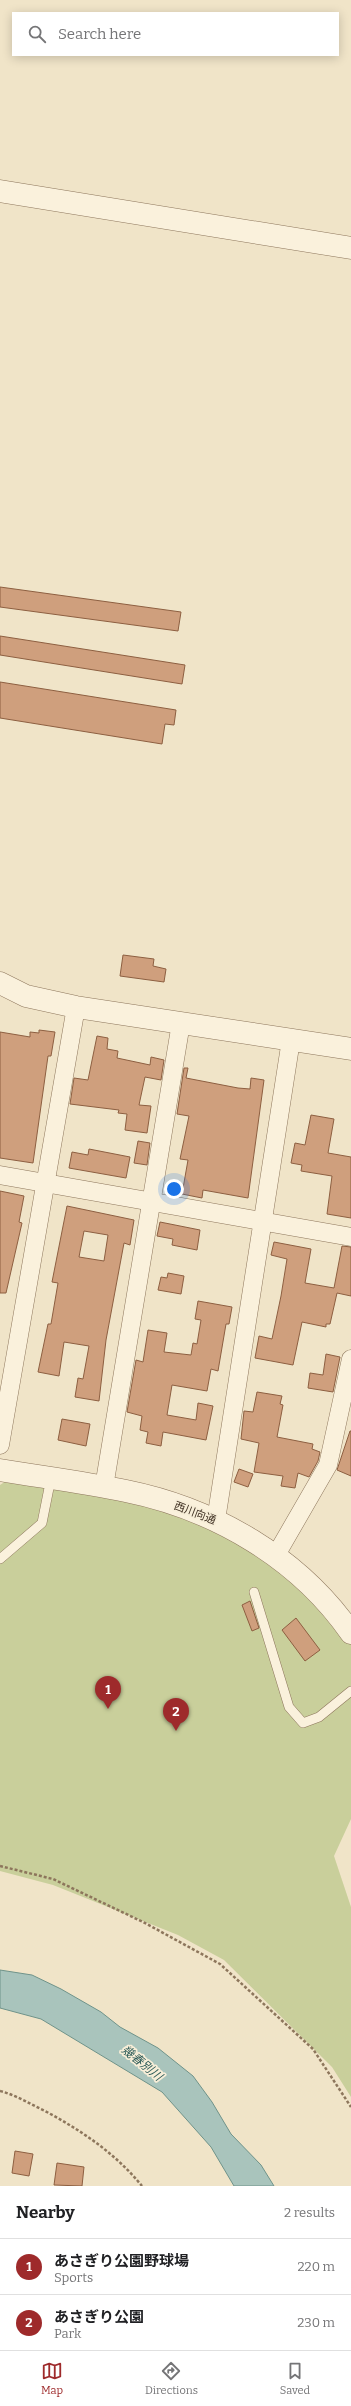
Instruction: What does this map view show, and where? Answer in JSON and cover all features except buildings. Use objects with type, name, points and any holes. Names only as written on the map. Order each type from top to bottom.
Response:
[{"type":"street","points":[[0,191],[351,248]]},
{"type":"street","points":[[0,983],[26,996],[76,1007],[351,1049]]},
{"type":"street","points":[[0,1445],[76,1007]]},
{"type":"street","points":[[104,1487],[180,1023]]},
{"type":"street","points":[[216,1520],[291,1040]]},
{"type":"street","points":[[0,1176],[262,1223],[351,1237]]},
{"type":"street","points":[[276,1555],[328,1465],[351,1359]]},
{"type":"street","name":"西川向通","points":[[0,1470],[104,1487],[152,1497],[216,1520],[276,1555],[316,1590],[351,1633]]},
{"type":"lane","points":[[0,1559],[42,1523],[51,1478]]},
{"type":"lane","points":[[254,1592],[289,1707],[303,1723],[319,1717],[351,1691]]},
{"type":"path","points":[[0,1866],[53,1879],[145,1923],[220,1964],[313,2048],[351,2108]]},
{"type":"path","points":[[0,2091],[13,2094],[73,2126],[102,2145],[142,2186]]},
{"type":"green space","points":[[12,1477],[93,1491],[205,1523],[294,1578],[351,1643],[351,1819],[334,1856],[351,1907],[351,2097],[332,2067],[224,1960],[178,1935],[53,1885],[0,1871],[0,1485]]},
{"type":"water","name":"幾春別川","points":[[0,1970],[32,1975],[61,1989],[101,2012],[120,2027],[158,2048],[193,2076],[212,2102],[231,2134],[261,2165],[274,2186],[234,2186],[211,2147],[162,2092],[41,2019],[0,2008]]},
{"type":"place","name":"あさぎり公園野球場","points":[[108,1709]]},
{"type":"place","name":"あさぎり公園","points":[[176,1731]]}]
